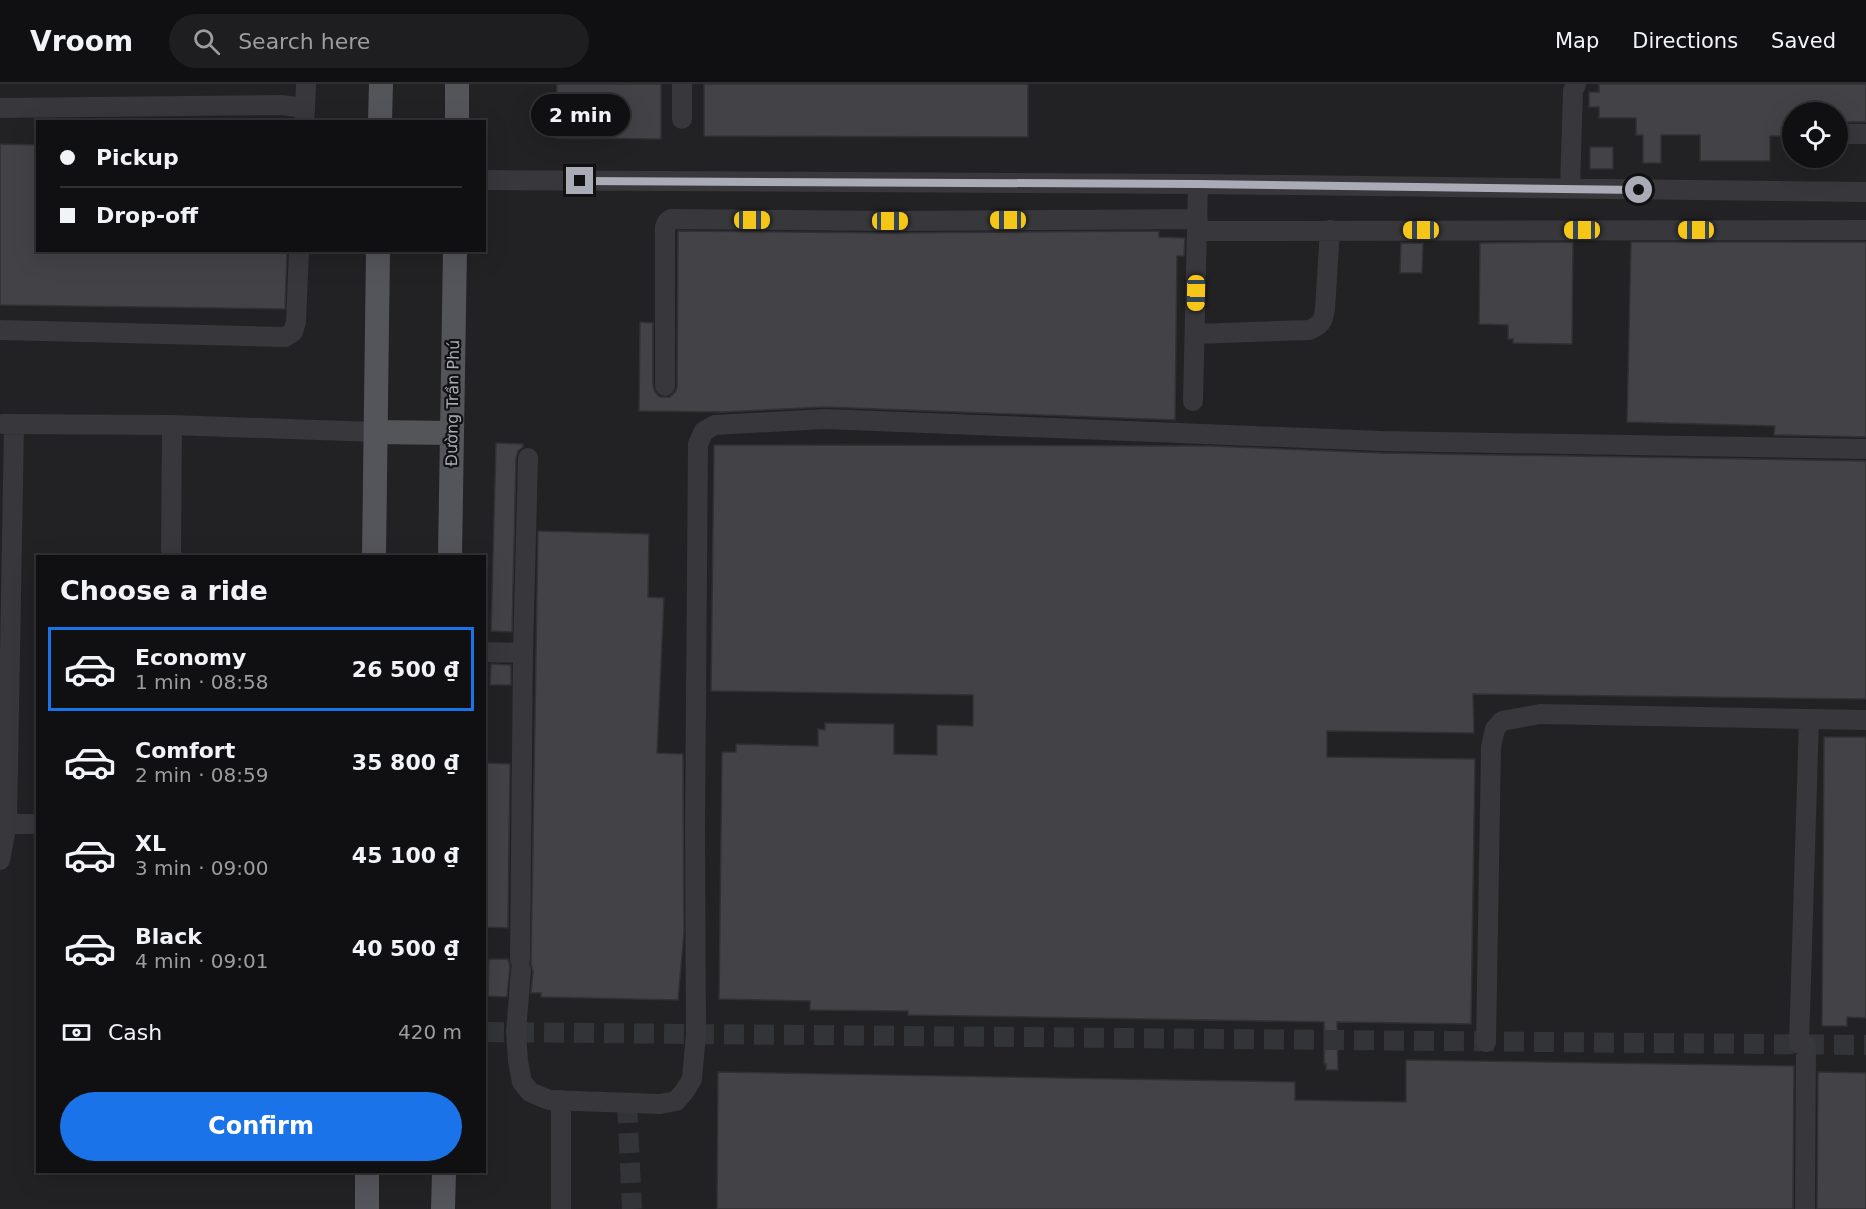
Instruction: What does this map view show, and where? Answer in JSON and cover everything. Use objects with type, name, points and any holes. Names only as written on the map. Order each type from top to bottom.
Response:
[{"type":"main road","points":[[380,120],[381,84]]},
{"type":"main road","points":[[457,84],[457,120]]},
{"type":"main road","points":[[374,555],[378,252]]},
{"type":"main road","name":"Đường Trần Phú","points":[[450,555],[455,252]]},
{"type":"main road","points":[[375,432],[452,433]]},
{"type":"main road","points":[[367,1173],[367,1209]]},
{"type":"main road","points":[[443,1209],[444,1173]]},
{"type":"street","points":[[0,108],[281,105],[305,115],[306,84]]},
{"type":"street","points":[[682,84],[682,119]]},
{"type":"street","points":[[1570,189],[1573,91],[1576,84]]},
{"type":"street","points":[[1848,134],[1866,134]]},
{"type":"street","points":[[486,180],[1198,184],[1866,192]]},
{"type":"street","points":[[1193,401],[1198,184]]},
{"type":"street","points":[[665,386],[664,227],[671,219],[1197,225],[1330,230],[1866,230]]},
{"type":"street","points":[[1195,334],[1309,330],[1320,325],[1325,309],[1330,230]]},
{"type":"street","points":[[0,330],[285,337],[293,332],[296,322],[299,252]]},
{"type":"street","points":[[528,458],[523,653],[521,965],[516,1032],[522,1082],[530,1092],[549,1100],[660,1104],[676,1101],[692,1079],[696,1034],[698,444],[704,431],[715,425],[825,419],[1382,441],[1866,448]]},
{"type":"street","points":[[0,860],[3,824],[7,424],[172,425],[375,432]]},
{"type":"street","points":[[171,555],[172,425]]},
{"type":"street","points":[[486,652],[523,653]]},
{"type":"street","points":[[1486,1042],[1491,747],[1495,729],[1502,721],[1540,714],[1866,720]]},
{"type":"street","points":[[1805,1209],[1803,1045],[1809,719]]},
{"type":"street","points":[[3,824],[36,824]]},
{"type":"street","points":[[561,1100],[561,1209]]},
{"type":"shaded area","points":[[0,84],[1866,84],[1866,1209],[0,1209]]},
{"type":"building","points":[[557,84],[661,84],[661,139],[556,138]]},
{"type":"building","points":[[704,84],[1028,84],[1028,137],[704,136]]},
{"type":"building","points":[[1599,84],[1866,84],[1866,122],[1848,122],[1848,102],[1782,102],[1782,136],[1770,136],[1770,161],[1700,161],[1700,135],[1661,135],[1661,163],[1643,163],[1643,135],[1636,135],[1636,118],[1599,118],[1599,107],[1589,107],[1589,92],[1599,92]]},
{"type":"building","points":[[0,144],[36,145],[36,252],[287,252],[285,309],[0,305]]},
{"type":"building","points":[[1590,147],[1613,147],[1613,169],[1590,169]]},
{"type":"building","points":[[678,231],[890,233],[1159,231],[1159,237],[1185,238],[1184,256],[1177,256],[1175,420],[825,407],[724,412],[639,411],[640,322],[653,323],[653,386],[655,392],[660,397],[670,397],[677,387]]},
{"type":"building","points":[[1573,242],[1572,344],[1513,343],[1513,339],[1508,339],[1508,325],[1479,324],[1480,243]]},
{"type":"building","points":[[1631,242],[1866,242],[1866,437],[1774,435],[1775,426],[1627,422]]},
{"type":"building","points":[[1401,243],[1423,243],[1422,273],[1400,273]]},
{"type":"building","points":[[496,443],[523,444],[516,458],[512,632],[491,631]]},
{"type":"building","points":[[714,445],[1210,446],[1382,453],[1866,461],[1866,699],[1473,694],[1474,733],[1327,731],[1327,757],[1475,759],[1471,1024],[1337,1022],[1338,1070],[1326,1070],[1326,1064],[1324,1064],[1324,1022],[908,1015],[908,1011],[810,1010],[810,1001],[719,999],[722,752],[736,752],[736,744],[818,746],[818,729],[825,730],[825,723],[894,724],[894,754],[937,755],[937,725],[973,726],[973,695],[711,691]]},
{"type":"building","points":[[538,531],[649,534],[648,597],[664,598],[657,753],[683,754],[684,932],[678,1000],[541,997],[541,993],[531,993]]},
{"type":"building","points":[[491,664],[511,665],[511,685],[490,685]]},
{"type":"building","points":[[1824,737],[1866,737],[1866,1018],[1847,1017],[1847,1026],[1822,1026]]},
{"type":"building","points":[[487,763],[510,764],[508,928],[486,927]]},
{"type":"building","points":[[489,959],[508,959],[510,966],[507,997],[488,996]]},
{"type":"building","points":[[1406,1060],[1794,1066],[1793,1209],[717,1209],[718,1072],[1295,1082],[1295,1100],[1406,1102]]},
{"type":"building","points":[[1818,1072],[1866,1073],[1866,1209],[1817,1209]]},
{"type":"tunnel","points":[[486,1032],[1866,1045]]},
{"type":"tunnel","points":[[627,1103],[632,1209]]},
{"type":"route","points":[[580,181],[1198,184],[1639,190]]}]
